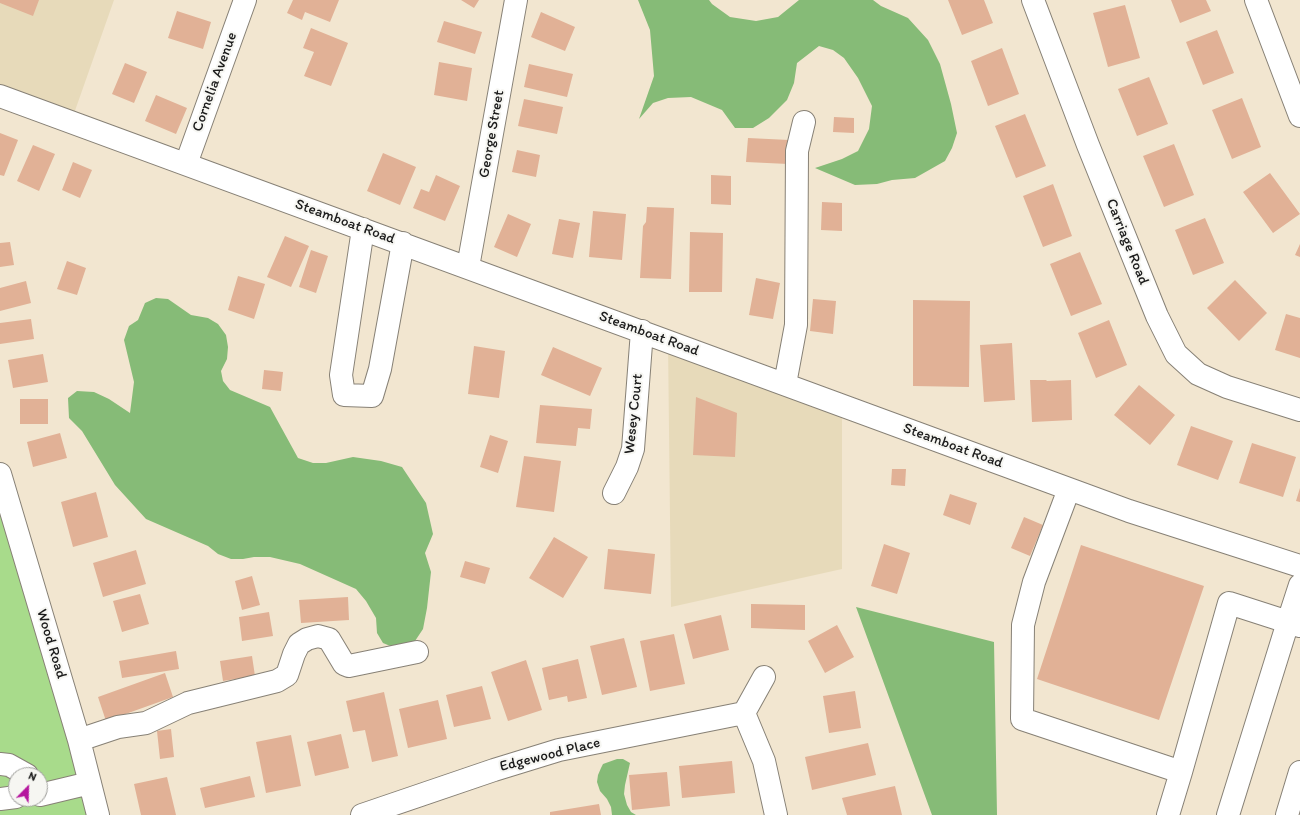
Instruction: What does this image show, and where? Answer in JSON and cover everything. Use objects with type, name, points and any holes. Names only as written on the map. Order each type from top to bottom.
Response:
[{"type":"street","name":"Cornelia Avenue","points":[[186,164],[245,0]]},
{"type":"street","name":"George Street","points":[[468,267],[516,0]]},
{"type":"street","name":"Carriage Road","points":[[1033,0],[1088,145],[1157,316],[1176,354],[1198,374],[1227,387],[1300,410]]},
{"type":"street","points":[[1256,0],[1300,116]]},
{"type":"street","name":"Steamboat Road","points":[[0,96],[1129,511],[1300,566]]},
{"type":"street","points":[[785,384],[796,325],[797,152],[804,122]]},
{"type":"street","points":[[363,229],[341,375],[344,395],[372,396],[380,369],[403,243]]},
{"type":"street","name":"Wesey Court","points":[[614,493],[627,467],[633,449],[642,331]]},
{"type":"street","name":"Wood Road","points":[[0,474],[79,740],[98,815]]},
{"type":"street","points":[[1069,489],[1034,582],[1023,625],[1022,719],[1181,772]]},
{"type":"street","points":[[1228,815],[1294,624],[1300,585]]},
{"type":"street","points":[[1168,815],[1229,603],[1294,624]]},
{"type":"street","points":[[79,740],[118,727],[146,723],[188,702],[277,681],[287,675],[298,644],[307,639],[318,636],[329,639],[344,664],[349,666],[417,652]]},
{"type":"street","points":[[764,677],[744,713],[764,761],[776,815]]},
{"type":"street","name":"Edgewood Place","points":[[362,815],[494,770],[559,750],[744,713]]},
{"type":"street","points":[[0,764],[13,767]]},
{"type":"street","points":[[1287,815],[1300,772]]},
{"type":"street","points":[[48,793],[90,783]]},
{"type":"shaded area","points":[[0,0],[114,0],[71,122],[0,96]]},
{"type":"shaded area","points":[[668,341],[842,405],[842,569],[671,607]]},
{"type":"green space","points":[[638,0],[709,0],[712,4],[730,17],[756,21],[778,17],[799,0],[873,0],[881,6],[908,18],[928,40],[940,64],[951,104],[957,133],[952,148],[945,161],[915,178],[892,180],[877,184],[855,185],[815,168],[842,159],[858,151],[869,129],[872,106],[858,78],[844,58],[833,50],[819,46],[797,63],[794,83],[787,100],[769,118],[753,128],[735,128],[722,110],[691,97],[668,98],[653,103],[639,119],[654,76],[650,30]]},
{"type":"green space","points":[[156,298],[168,299],[191,315],[208,318],[218,324],[226,335],[228,347],[227,359],[221,371],[223,381],[230,390],[270,407],[298,458],[313,463],[326,463],[353,457],[381,461],[402,467],[426,503],[433,534],[425,553],[431,572],[427,608],[423,629],[413,644],[395,648],[383,643],[377,633],[376,618],[366,601],[356,589],[300,564],[270,557],[231,559],[218,554],[208,546],[146,519],[115,485],[82,431],[69,418],[68,398],[77,391],[94,392],[109,399],[130,413],[134,382],[124,340],[129,326],[138,320],[145,303]]},
{"type":"green space","points":[[0,474],[98,815],[0,815]]},
{"type":"green space","points":[[856,607],[994,642],[997,815],[932,815]]},
{"type":"green space","points":[[617,759],[623,759],[630,763],[624,794],[631,812],[636,815],[612,815],[611,807],[607,799],[600,791],[597,782],[598,775],[603,764]]},
{"type":"building","points":[[0,0],[39,0],[33,16],[0,3]]},
{"type":"building","points":[[293,0],[339,0],[330,22],[305,12],[302,20],[287,13]]},
{"type":"building","points":[[461,0],[479,0],[474,8]]},
{"type":"building","points":[[948,0],[984,0],[993,23],[962,35]]},
{"type":"building","points":[[1171,0],[1206,0],[1211,11],[1180,23]]},
{"type":"building","points":[[1125,5],[1140,58],[1108,67],[1093,13]]},
{"type":"building","points":[[177,11],[211,22],[203,49],[168,38]]},
{"type":"building","points":[[541,12],[575,27],[565,51],[531,37]]},
{"type":"building","points":[[444,21],[482,32],[475,54],[437,42]]},
{"type":"building","points":[[311,28],[348,43],[331,86],[304,76],[314,52],[303,48]]},
{"type":"building","points":[[1217,30],[1234,73],[1203,85],[1186,42]]},
{"type":"building","points":[[1002,48],[1019,94],[988,106],[971,61]]},
{"type":"building","points":[[439,62],[472,68],[467,101],[434,95]]},
{"type":"building","points":[[125,63],[147,72],[134,103],[112,94]]},
{"type":"building","points":[[529,64],[573,74],[567,97],[524,87]]},
{"type":"building","points":[[1149,77],[1168,124],[1137,136],[1118,89]]},
{"type":"building","points":[[156,95],[187,108],[176,134],[145,121]]},
{"type":"building","points":[[1242,98],[1261,147],[1232,159],[1212,110]]},
{"type":"building","points":[[524,99],[563,107],[557,134],[518,126]]},
{"type":"building","points":[[1025,114],[1046,166],[1016,178],[995,126]]},
{"type":"building","points":[[834,117],[854,118],[854,133],[833,132]]},
{"type":"building","points":[[0,133],[18,140],[4,176],[0,175]]},
{"type":"building","points":[[748,138],[789,140],[788,164],[746,162]]},
{"type":"building","points":[[1174,144],[1194,195],[1164,207],[1143,156]]},
{"type":"building","points":[[33,145],[55,154],[39,191],[17,181]]},
{"type":"building","points":[[517,150],[540,155],[536,177],[512,172]]},
{"type":"building","points":[[383,153],[416,167],[400,205],[367,191]]},
{"type":"building","points":[[73,162],[92,170],[80,198],[62,190]]},
{"type":"building","points":[[1270,173],[1300,214],[1273,233],[1243,192]]},
{"type":"building","points":[[436,175],[460,186],[445,221],[413,208],[421,189],[429,192]]},
{"type":"building","points":[[711,175],[731,176],[731,205],[711,204]]},
{"type":"building","points":[[1053,184],[1072,236],[1043,247],[1023,196]]},
{"type":"building","points":[[822,202],[842,203],[842,231],[821,230]]},
{"type":"building","points":[[647,207],[674,208],[671,279],[640,278],[643,226],[646,222]]},
{"type":"building","points":[[593,211],[626,214],[622,260],[589,257]]},
{"type":"building","points":[[508,214],[531,224],[517,257],[494,247]]},
{"type":"building","points":[[1205,218],[1224,263],[1193,275],[1175,230]]},
{"type":"building","points":[[559,219],[580,223],[573,258],[552,254]]},
{"type":"building","points":[[690,232],[723,233],[722,292],[689,292]]},
{"type":"building","points":[[285,236],[309,246],[291,287],[267,277]]},
{"type":"building","points":[[10,242],[14,265],[0,267],[0,243]]},
{"type":"building","points":[[1300,244],[1300,257],[1295,255]]},
{"type":"building","points":[[311,250],[328,256],[316,293],[299,287]]},
{"type":"building","points":[[1080,252],[1102,304],[1071,316],[1050,264]]},
{"type":"building","points":[[67,261],[86,268],[77,295],[57,289]]},
{"type":"building","points":[[238,276],[265,284],[254,319],[228,310]]},
{"type":"building","points":[[756,278],[780,283],[773,319],[749,315]]},
{"type":"building","points":[[1235,280],[1267,313],[1239,341],[1207,308]]},
{"type":"building","points":[[26,281],[31,303],[0,311],[0,288]]},
{"type":"building","points":[[813,299],[836,301],[833,334],[810,331]]},
{"type":"building","points":[[913,300],[970,301],[969,387],[913,386]]},
{"type":"building","points":[[1286,314],[1300,318],[1300,358],[1275,350]]},
{"type":"building","points":[[31,319],[34,339],[0,344],[0,323]]},
{"type":"building","points":[[1109,320],[1127,365],[1096,378],[1078,333]]},
{"type":"building","points":[[1012,343],[1015,400],[984,402],[980,345]]},
{"type":"building","points":[[474,346],[505,351],[499,398],[468,394]]},
{"type":"building","points":[[553,347],[602,368],[590,396],[541,375]]},
{"type":"building","points":[[43,354],[48,382],[13,388],[8,360]]},
{"type":"building","points":[[264,370],[283,372],[281,391],[262,389]]},
{"type":"building","points":[[1030,380],[1071,380],[1072,420],[1032,422]]},
{"type":"building","points":[[1139,385],[1175,415],[1150,445],[1114,415]]},
{"type":"building","points":[[696,397],[737,413],[735,457],[693,455]]},
{"type":"building","points":[[20,399],[48,399],[48,424],[20,424]]},
{"type":"building","points":[[540,405],[592,409],[590,429],[578,428],[576,446],[536,443]]},
{"type":"building","points":[[1191,426],[1233,441],[1218,480],[1177,465]]},
{"type":"building","points":[[60,433],[67,458],[33,467],[27,442]]},
{"type":"building","points":[[490,435],[508,441],[498,473],[480,467]]},
{"type":"building","points":[[1252,443],[1296,457],[1283,497],[1239,483]]},
{"type":"building","points":[[524,456],[561,461],[554,512],[516,507]]},
{"type":"building","points":[[892,469],[906,469],[905,486],[891,485]]},
{"type":"building","points":[[1300,488],[1300,502],[1296,501]]},
{"type":"building","points":[[96,492],[108,537],[73,547],[61,502]]},
{"type":"building","points":[[950,494],[977,503],[970,525],[943,515]]},
{"type":"building","points":[[1024,517],[1043,525],[1030,556],[1011,548]]},
{"type":"building","points":[[554,537],[588,557],[563,598],[529,578]]},
{"type":"building","points":[[884,544],[910,553],[897,594],[871,586]]},
{"type":"building","points":[[1081,545],[1204,586],[1159,720],[1037,679]]},
{"type":"building","points":[[608,549],[655,554],[651,594],[604,589]]},
{"type":"building","points":[[136,550],[146,584],[103,597],[93,563]]},
{"type":"building","points":[[465,561],[490,568],[485,584],[460,577]]},
{"type":"building","points":[[252,576],[260,605],[242,610],[235,581]]},
{"type":"building","points":[[140,594],[149,624],[122,632],[113,601]]},
{"type":"building","points":[[348,597],[349,620],[301,623],[299,600]]},
{"type":"building","points":[[751,604],[805,605],[805,630],[751,628]]},
{"type":"building","points":[[269,612],[273,636],[242,641],[239,617]]},
{"type":"building","points":[[721,615],[729,650],[693,659],[684,624]]},
{"type":"building","points":[[837,625],[854,657],[825,673],[808,641]]},
{"type":"building","points":[[674,634],[685,684],[650,691],[640,641]]},
{"type":"building","points":[[624,638],[637,687],[602,695],[590,646]]},
{"type":"building","points":[[176,651],[179,669],[122,678],[119,661]]},
{"type":"building","points":[[252,656],[255,676],[223,681],[220,661]]},
{"type":"building","points":[[578,659],[587,698],[568,702],[567,696],[549,700],[542,668]]},
{"type":"building","points":[[526,660],[542,710],[508,721],[491,672]]},
{"type":"building","points":[[165,673],[173,697],[106,721],[98,697]]},
{"type":"building","points":[[482,686],[491,719],[454,727],[446,695]]},
{"type":"building","points":[[855,691],[861,728],[829,733],[823,696]]},
{"type":"building","points":[[384,692],[398,756],[372,762],[365,730],[353,732],[346,701]]},
{"type":"building","points":[[438,700],[447,739],[408,748],[399,709]]},
{"type":"building","points":[[171,729],[174,757],[160,759],[157,731]]},
{"type":"building","points":[[341,734],[349,768],[315,776],[307,742]]},
{"type":"building","points":[[291,735],[301,786],[266,793],[256,742]]},
{"type":"building","points":[[868,743],[876,775],[812,790],[805,757]]},
{"type":"building","points":[[732,761],[735,793],[682,798],[679,766]]},
{"type":"building","points":[[667,772],[670,806],[632,810],[629,775]]},
{"type":"building","points":[[250,776],[255,797],[205,808],[200,788]]},
{"type":"building","points":[[167,777],[176,815],[141,815],[134,784]]},
{"type":"building","points":[[895,786],[902,815],[847,815],[842,798]]},
{"type":"building","points":[[599,804],[601,815],[550,815],[550,812]]}]
